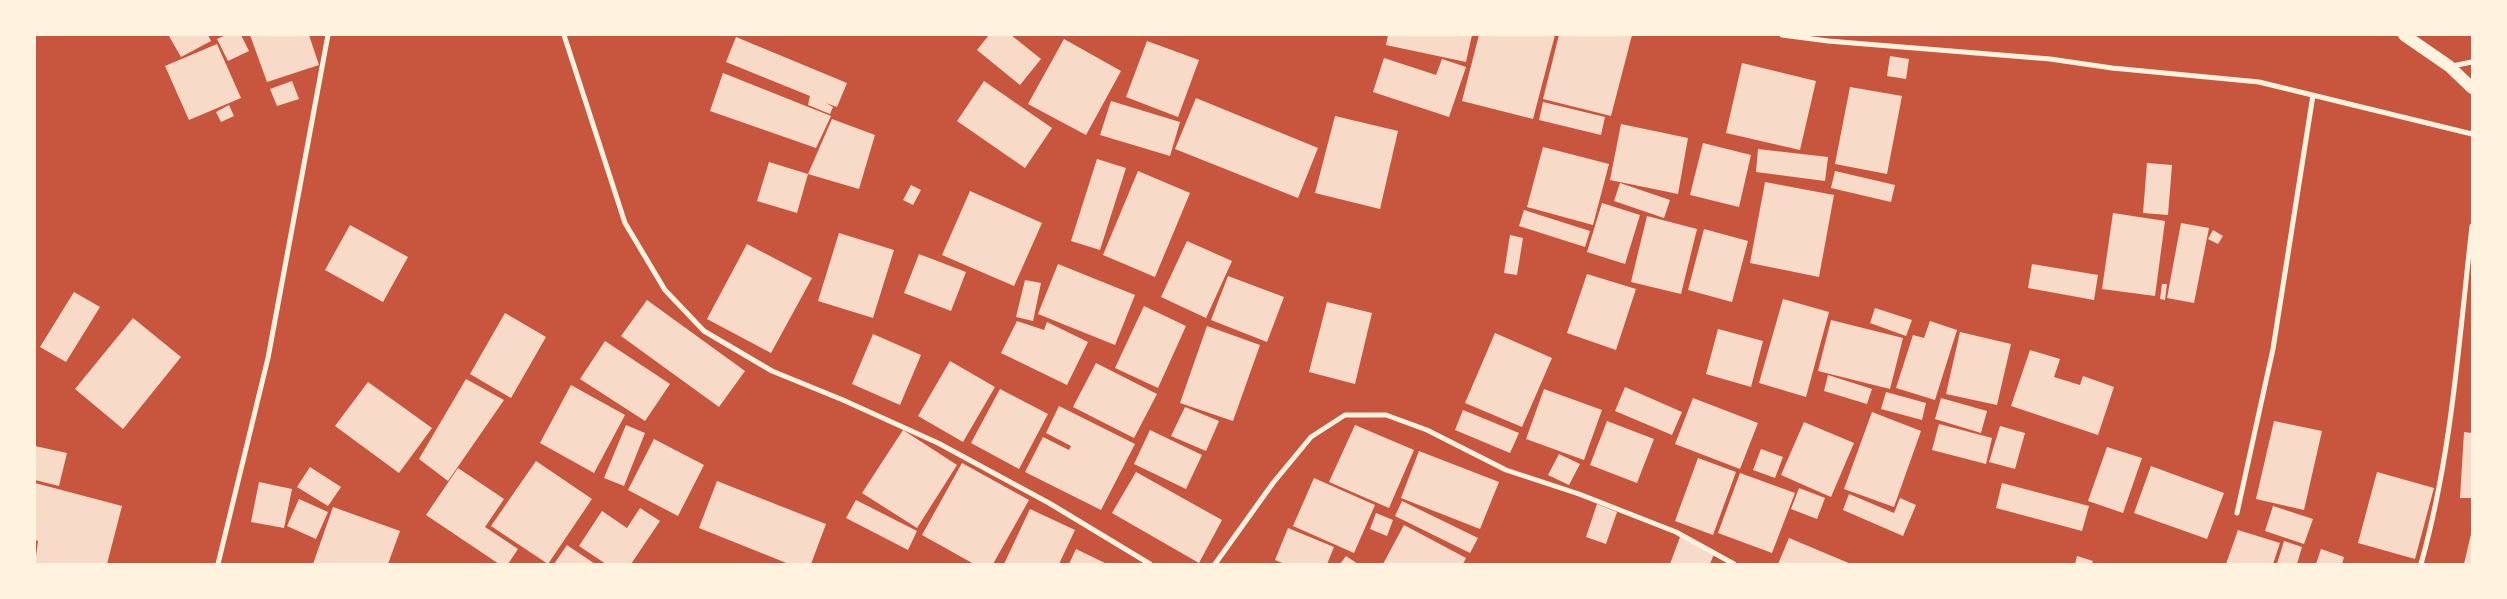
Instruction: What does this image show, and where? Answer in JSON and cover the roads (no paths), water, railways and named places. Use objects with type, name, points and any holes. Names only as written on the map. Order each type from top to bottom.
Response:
[{"type":"main road","points":[[2404,35],[2449,66],[2472,88]]},
{"type":"street","points":[[218,564],[268,358],[328,35]]},
{"type":"street","points":[[564,35],[625,223],[665,290],[704,331],[772,371],[843,400],[938,443],[1049,503],[1150,564]]},
{"type":"street","points":[[1782,35],[1828,41],[2050,59],[2112,68],[2259,82],[2472,134]]},
{"type":"street","points":[[2449,66],[2472,62]]},
{"type":"street","points":[[2237,513],[2274,349],[2313,95]]},
{"type":"street","points":[[2421,564],[2434,518],[2445,460],[2472,226]]},
{"type":"street","points":[[1215,564],[1273,483],[1311,437],[1345,414],[1378,414],[1386,415],[1427,430],[1506,470],[1578,494],[1676,532],[1734,564]]}]
